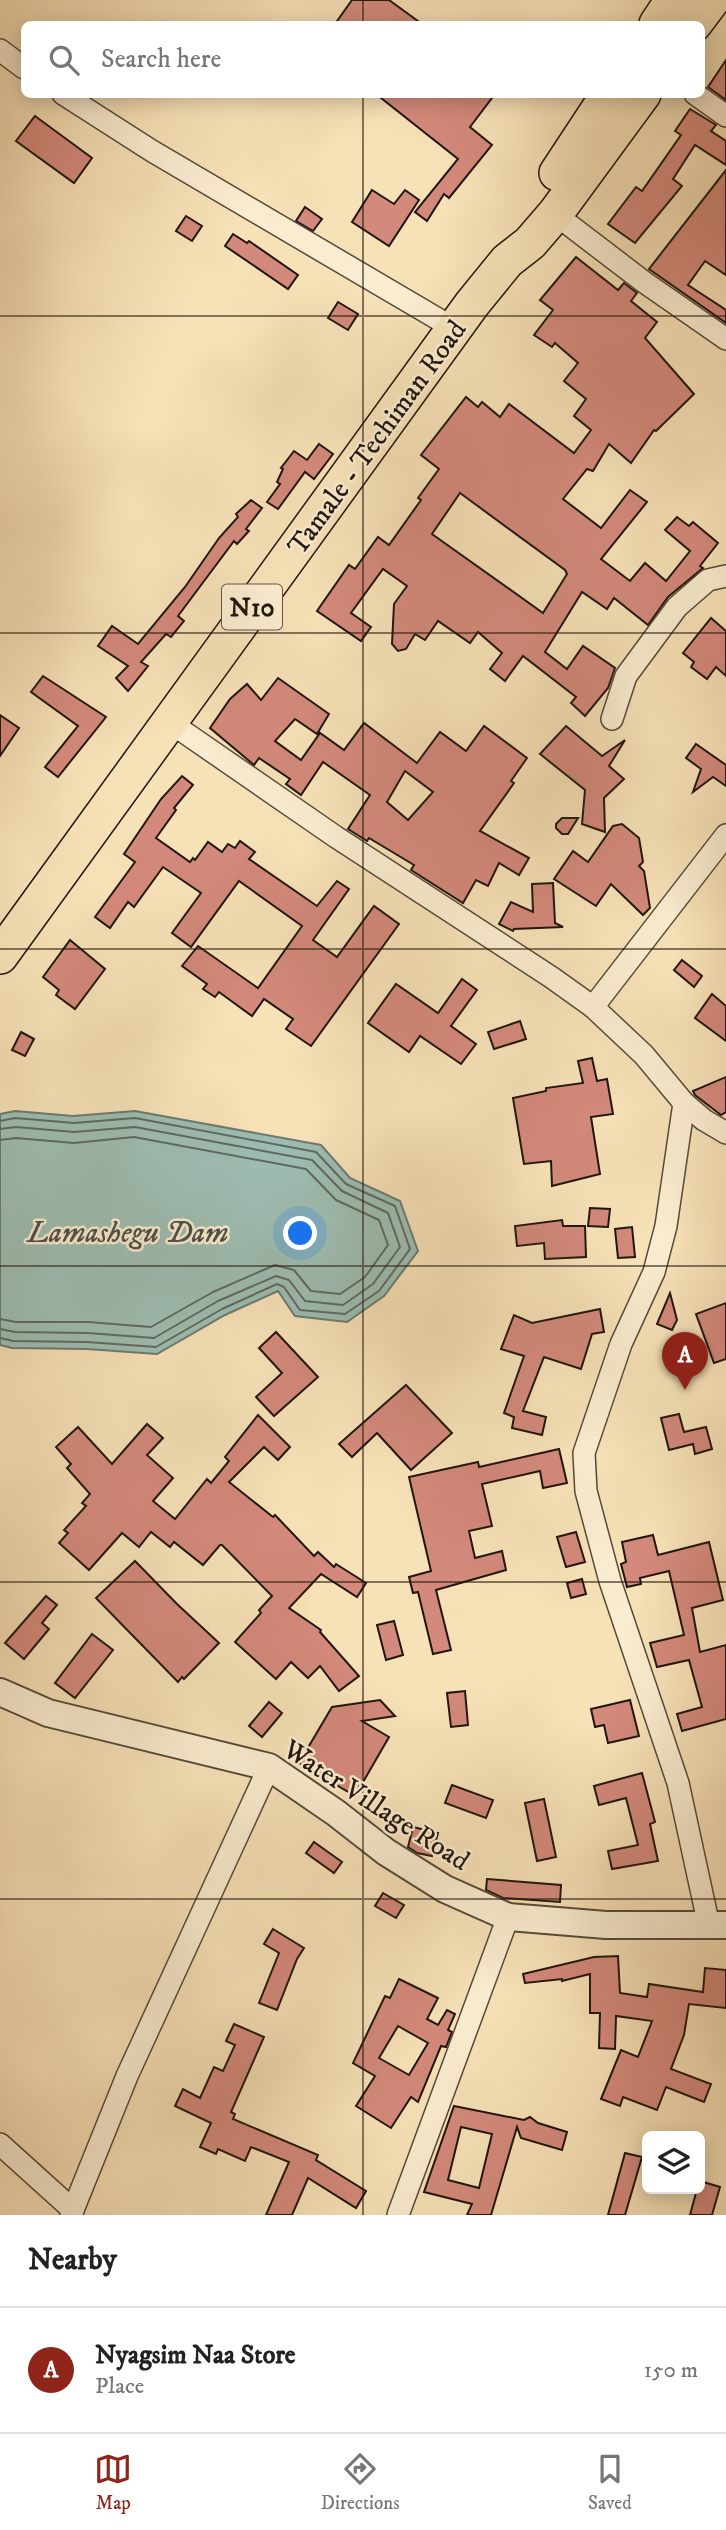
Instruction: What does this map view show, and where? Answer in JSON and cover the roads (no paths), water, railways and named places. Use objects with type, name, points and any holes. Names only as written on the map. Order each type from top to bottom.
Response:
[{"type":"highway","points":[[659,21],[673,0]]},
{"type":"highway","points":[[696,21],[712,0]]},
{"type":"highway","name":"N10","points":[[507,261],[519,229],[606,98]]},
{"type":"highway","name":"N10","points":[[507,261],[530,243],[555,214],[640,98]]},
{"type":"highway","name":"Tamale - Techiman Road","points":[[0,956],[507,261]]},
{"type":"street","points":[[0,50],[21,66]]},
{"type":"street","points":[[69,98],[152,151],[455,329]]},
{"type":"street","points":[[701,98],[726,116]]},
{"type":"street","points":[[555,214],[644,282],[726,339]]},
{"type":"street","points":[[612,719],[626,676],[677,607],[708,580],[726,576]]},
{"type":"street","points":[[169,721],[336,837],[593,1007],[644,1055],[684,1102],[704,1120],[726,1133]]},
{"type":"street","points":[[593,1007],[726,835]]},
{"type":"street","points":[[684,1102],[666,1226],[654,1272],[621,1344],[584,1453],[586,1491],[610,1581],[678,1783],[718,1926]]},
{"type":"street","name":"Water Village Road","points":[[0,1692],[48,1713],[269,1767],[336,1812],[386,1852],[445,1889],[508,1917],[606,1925],[718,1926]]},
{"type":"street","points":[[0,2144],[72,2212],[127,2076],[269,1767]]},
{"type":"street","points":[[398,2215],[508,1917]]},
{"type":"water","name":"Lamashegu Dam","points":[[15,1111],[73,1116],[135,1111],[321,1145],[350,1178],[400,1201],[418,1251],[384,1296],[347,1322],[295,1316],[278,1291],[225,1315],[157,1354],[87,1349],[12,1348],[0,1345],[0,1114]]},
{"type":"place","name":"Nyagsim Naa Store","points":[[685,1390]]}]
